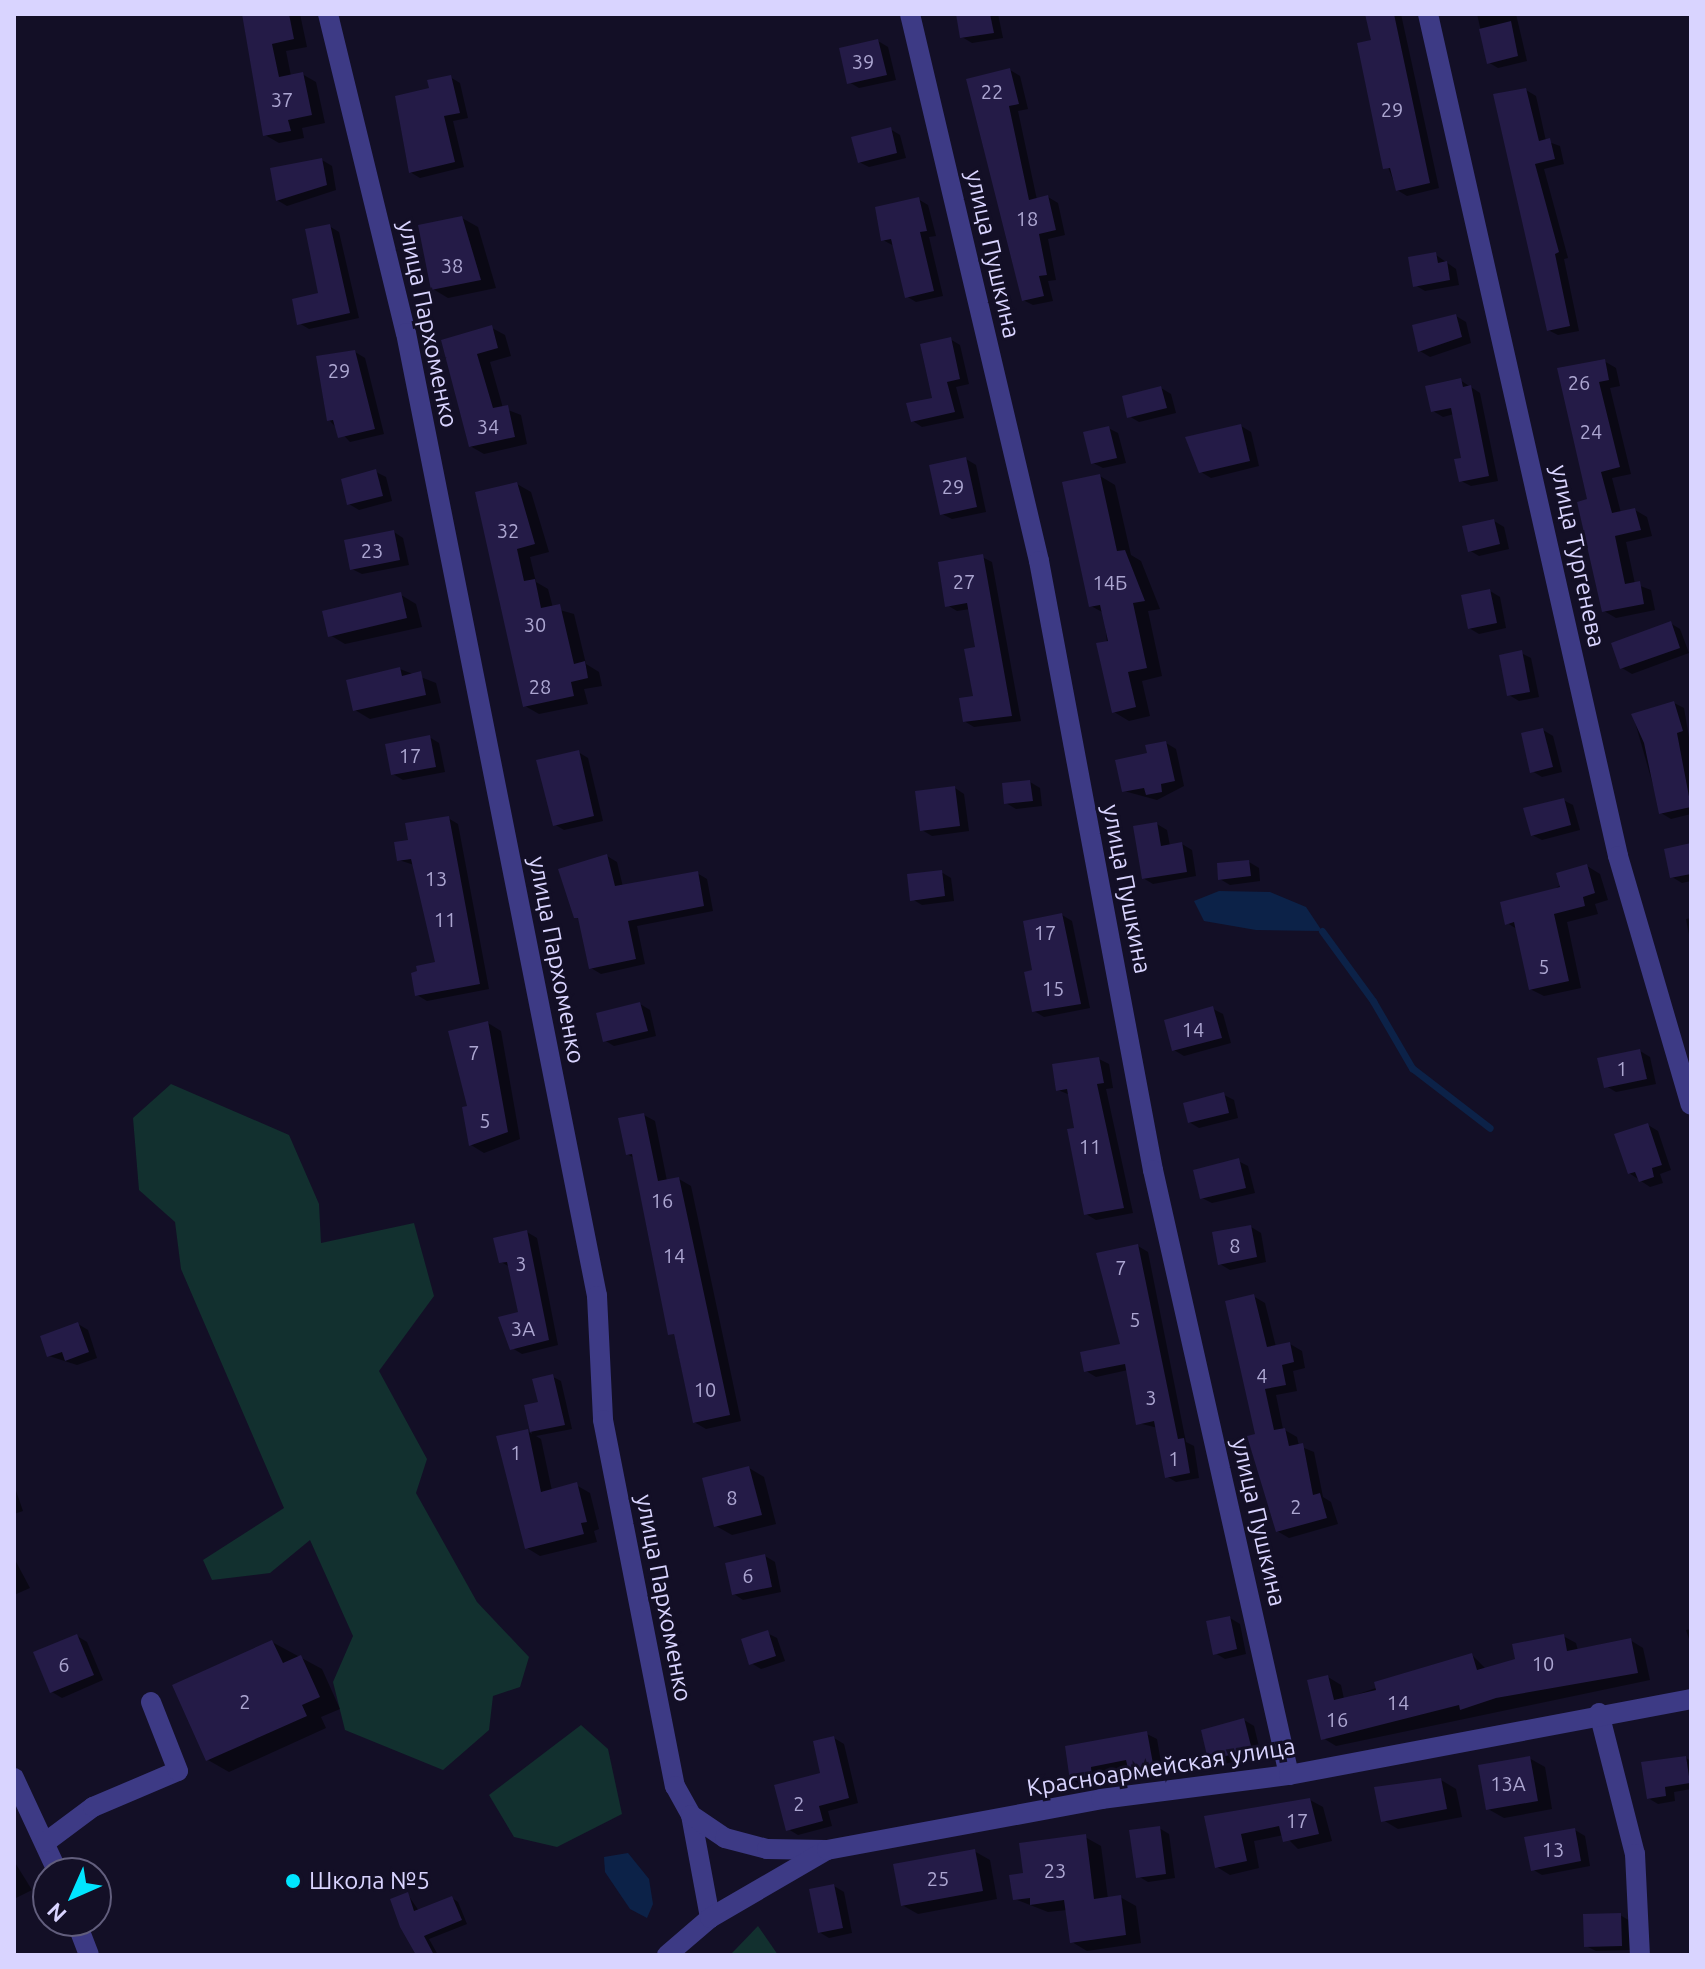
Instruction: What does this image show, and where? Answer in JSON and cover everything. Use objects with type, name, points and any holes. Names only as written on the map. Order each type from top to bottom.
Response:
[{"type":"street","name":"улица Пархоменко","points":[[328,14],[406,333],[597,1296],[603,1420],[675,1786],[691,1815],[710,1918]]},
{"type":"street","name":"улица Пушкина","points":[[910,14],[1039,561],[1153,1170],[1289,1775]]},
{"type":"street","name":"улица Тургенева","points":[[1428,14],[1618,856],[1691,1105]]},
{"type":"street","name":"Красноармейская улица","points":[[667,1955],[710,1918],[827,1850],[1101,1799],[1289,1775],[1599,1713],[1691,1699]]},
{"type":"street","points":[[46,1842],[93,1807],[178,1771],[151,1702]]},
{"type":"street","points":[[1599,1713],[1635,1854],[1640,1955]]},
{"type":"street","points":[[14,1778],[52,1857]]},
{"type":"street","points":[[691,1815],[725,1838],[767,1849],[827,1850]]},
{"type":"green space","points":[[171,1084],[289,1135],[319,1204],[321,1243],[414,1223],[434,1296],[379,1371],[427,1459],[416,1493],[477,1602],[529,1657],[520,1687],[493,1696],[489,1730],[443,1770],[345,1730],[333,1682],[353,1636],[310,1540],[270,1573],[212,1580],[203,1560],[284,1508],[181,1269],[175,1222],[139,1190],[133,1118]]},
{"type":"green space","points":[[581,1725],[608,1749],[622,1814],[557,1847],[514,1837],[489,1795]]},
{"type":"green space","points":[[758,1926],[778,1955],[730,1955],[734,1951]]},
{"type":"water","points":[[1219,891],[1270,892],[1306,907],[1322,931],[1256,930],[1204,921],[1194,901]]},
{"type":"water","points":[[628,1853],[649,1879],[653,1904],[647,1918],[630,1909],[605,1872],[604,1857]]},
{"type":"building","points":[[242,14],[289,14],[294,39],[272,44],[279,77],[303,72],[312,115],[288,120],[291,131],[263,136]]},
{"type":"building","points":[[956,14],[990,14],[994,33],[960,38]]},
{"type":"building","points":[[1365,14],[1394,14],[1430,183],[1396,191],[1390,168],[1383,169],[1357,43],[1371,40]]},
{"type":"building","points":[[1511,21],[1518,56],[1487,64],[1479,29]]},
{"type":"building","points":[[878,39],[887,75],[847,84],[839,48]]},
{"type":"building","points":[[1010,68],[1019,104],[1009,106],[1029,200],[1048,195],[1056,230],[1039,234],[1047,275],[1039,276],[1044,296],[1022,301],[966,79]]},
{"type":"building","points":[[451,75],[460,113],[444,116],[455,162],[409,173],[395,96],[429,88],[427,80]]},
{"type":"building","points":[[1526,88],[1539,141],[1550,138],[1555,159],[1535,164],[1559,252],[1555,254],[1570,326],[1547,331],[1493,94]]},
{"type":"building","points":[[891,127],[897,153],[858,163],[851,137]]},
{"type":"building","points":[[322,158],[327,185],[276,201],[270,168]]},
{"type":"building","points":[[919,197],[927,231],[920,232],[934,291],[905,298],[891,239],[881,241],[875,207]]},
{"type":"building","points":[[462,216],[481,280],[431,290],[418,225]]},
{"type":"building","points":[[330,224],[350,313],[297,325],[292,299],[318,293],[305,229]]},
{"type":"building","points":[[1436,252],[1438,263],[1447,261],[1450,280],[1413,287],[1408,257]]},
{"type":"building","points":[[1456,314],[1462,337],[1418,352],[1412,325]]},
{"type":"building","points":[[492,325],[498,348],[477,354],[493,408],[508,405],[515,437],[469,447],[441,340]]},
{"type":"building","points":[[951,337],[960,379],[947,382],[955,412],[911,422],[906,403],[932,398],[920,344]]},
{"type":"building","points":[[355,350],[375,429],[338,438],[333,420],[327,421],[316,356]]},
{"type":"building","points":[[1605,359],[1609,380],[1599,382],[1620,467],[1601,472],[1612,513],[1635,508],[1641,530],[1615,536],[1625,584],[1640,581],[1644,604],[1602,612],[1577,502],[1587,499],[1557,368]]},
{"type":"building","points":[[1461,378],[1463,387],[1471,385],[1489,476],[1459,482],[1454,459],[1461,458],[1451,408],[1431,412],[1425,386]]},
{"type":"building","points":[[1161,386],[1167,408],[1127,418],[1122,396]]},
{"type":"building","points":[[1241,424],[1250,461],[1199,473],[1185,437]]},
{"type":"building","points":[[1109,426],[1117,458],[1091,464],[1083,432]]},
{"type":"building","points":[[966,457],[977,507],[940,515],[929,465]]},
{"type":"building","points":[[376,469],[383,496],[347,505],[341,479]]},
{"type":"building","points":[[1100,474],[1117,551],[1125,550],[1145,601],[1133,603],[1147,668],[1128,672],[1136,707],[1112,713],[1096,643],[1108,641],[1100,605],[1089,607],[1062,482]]},
{"type":"building","points":[[517,482],[535,544],[517,549],[524,581],[535,579],[541,608],[560,604],[574,664],[585,661],[588,678],[571,682],[574,696],[523,707],[475,492]]},
{"type":"building","points":[[1494,519],[1500,544],[1468,552],[1462,526]]},
{"type":"building","points":[[394,530],[400,560],[350,570],[344,540]]},
{"type":"building","points":[[983,554],[1012,716],[963,722],[959,698],[973,696],[964,649],[975,647],[967,603],[945,607],[938,562]]},
{"type":"building","points":[[1490,589],[1497,623],[1468,629],[1461,595]]},
{"type":"building","points":[[401,592],[407,618],[328,637],[322,611]]},
{"type":"building","points":[[1671,621],[1680,648],[1620,669],[1611,643]]},
{"type":"building","points":[[1522,650],[1530,692],[1507,696],[1499,655]]},
{"type":"building","points":[[400,667],[402,676],[421,671],[426,695],[353,711],[346,680]]},
{"type":"building","points":[[1674,701],[1683,731],[1677,733],[1691,807],[1659,814],[1644,743],[1631,714]]},
{"type":"building","points":[[1543,728],[1553,767],[1530,773],[1521,733]]},
{"type":"building","points":[[430,735],[436,767],[391,775],[385,744]]},
{"type":"building","points":[[1166,741],[1175,781],[1161,784],[1162,792],[1146,795],[1144,788],[1122,792],[1115,760],[1147,753],[1145,745]]},
{"type":"building","points":[[579,750],[594,816],[553,826],[536,760]]},
{"type":"building","points":[[1030,780],[1033,801],[1004,804],[1002,783]]},
{"type":"building","points":[[955,786],[960,826],[920,831],[915,791]]},
{"type":"building","points":[[1564,798],[1571,825],[1531,836],[1523,808]]},
{"type":"building","points":[[449,816],[480,984],[415,996],[411,973],[417,971],[416,966],[435,962],[411,859],[397,861],[394,842],[408,840],[405,823]]},
{"type":"building","points":[[1157,822],[1161,846],[1182,842],[1187,872],[1142,879],[1133,826]]},
{"type":"building","points":[[1691,843],[1691,874],[1670,878],[1664,849]]},
{"type":"building","points":[[607,854],[615,886],[698,871],[704,906],[628,921],[636,959],[589,969],[578,918],[574,918],[558,869]]},
{"type":"building","points":[[1249,860],[1251,876],[1218,880],[1217,863]]},
{"type":"building","points":[[1587,864],[1595,893],[1583,897],[1585,906],[1554,914],[1569,981],[1529,990],[1514,922],[1505,925],[1500,902],[1560,887],[1556,873]]},
{"type":"building","points":[[942,870],[945,896],[910,901],[907,874]]},
{"type":"building","points":[[1062,913],[1081,1004],[1032,1012],[1024,972],[1032,970],[1023,921]]},
{"type":"building","points":[[640,1002],[648,1031],[603,1042],[596,1013]]},
{"type":"building","points":[[1213,1006],[1222,1038],[1172,1051],[1164,1020]]},
{"type":"building","points":[[488,1021],[508,1132],[469,1146],[462,1107],[467,1106],[448,1031]]},
{"type":"building","points":[[1640,1049],[1647,1079],[1604,1088],[1597,1058]]},
{"type":"building","points":[[1099,1057],[1104,1083],[1097,1084],[1124,1208],[1084,1215],[1067,1129],[1074,1128],[1067,1089],[1056,1091],[1052,1064]]},
{"type":"building","points":[[1224,1092],[1229,1113],[1188,1123],[1183,1103]]},
{"type":"building","points":[[644,1113],[658,1181],[679,1177],[730,1415],[693,1423],[674,1334],[668,1335],[632,1154],[626,1155],[618,1118]]},
{"type":"building","points":[[1648,1123],[1662,1165],[1652,1168],[1654,1177],[1639,1182],[1635,1172],[1628,1174],[1614,1134]]},
{"type":"building","points":[[1239,1158],[1246,1188],[1200,1199],[1193,1170]]},
{"type":"building","points":[[1251,1225],[1257,1257],[1218,1265],[1212,1232]]},
{"type":"building","points":[[527,1230],[549,1340],[510,1350],[498,1317],[518,1312],[507,1262],[499,1263],[493,1238]]},
{"type":"building","points":[[1138,1244],[1178,1439],[1184,1438],[1190,1473],[1165,1478],[1154,1421],[1136,1425],[1125,1364],[1084,1372],[1080,1352],[1120,1344],[1096,1253]]},
{"type":"building","points":[[1254,1294],[1267,1347],[1290,1342],[1294,1362],[1282,1365],[1286,1385],[1265,1389],[1274,1430],[1285,1428],[1289,1446],[1303,1443],[1313,1495],[1320,1493],[1327,1518],[1276,1532],[1247,1436],[1255,1434],[1225,1301]]},
{"type":"building","points":[[78,1322],[89,1352],[65,1361],[62,1352],[47,1357],[40,1336]]},
{"type":"building","points":[[553,1374],[565,1425],[530,1432],[524,1405],[538,1402],[532,1379]]},
{"type":"building","points":[[528,1429],[541,1492],[577,1482],[587,1522],[581,1523],[584,1534],[525,1549],[496,1436]]},
{"type":"building","points":[[749,1466],[762,1515],[714,1527],[702,1478]]},
{"type":"building","points":[[765,1554],[772,1587],[732,1595],[725,1563]]},
{"type":"building","points":[[1230,1616],[1237,1649],[1213,1655],[1206,1621]]},
{"type":"building","points":[[768,1630],[776,1656],[749,1665],[741,1639]]},
{"type":"building","points":[[77,1634],[94,1675],[50,1693],[33,1652]]},
{"type":"building","points":[[1564,1634],[1567,1651],[1631,1638],[1638,1673],[1496,1698],[1460,1710],[1459,1705],[1321,1740],[1307,1680],[1328,1675],[1334,1700],[1376,1690],[1374,1682],[1472,1653],[1477,1670],[1515,1659],[1512,1644]]},
{"type":"building","points":[[272,1640],[283,1663],[301,1655],[320,1697],[302,1705],[307,1716],[206,1761],[172,1685]]},
{"type":"building","points":[[1244,1718],[1252,1750],[1208,1760],[1201,1730]]},
{"type":"building","points":[[1147,1731],[1154,1769],[1129,1773],[1126,1760],[1091,1767],[1092,1778],[1070,1781],[1065,1746]]},
{"type":"building","points":[[834,1736],[849,1798],[819,1806],[823,1821],[786,1831],[774,1785],[820,1773],[813,1741]]},
{"type":"building","points":[[1530,1756],[1538,1801],[1486,1810],[1478,1765]]},
{"type":"building","points":[[1686,1756],[1690,1783],[1665,1787],[1666,1796],[1647,1799],[1641,1762]]},
{"type":"building","points":[[1441,1778],[1447,1809],[1381,1822],[1374,1787]]},
{"type":"building","points":[[1310,1798],[1319,1834],[1283,1842],[1279,1826],[1241,1834],[1247,1861],[1215,1868],[1204,1816]]},
{"type":"building","points":[[1160,1826],[1166,1874],[1136,1878],[1129,1830]]},
{"type":"building","points":[[1575,1828],[1581,1861],[1531,1871],[1524,1837]]},
{"type":"building","points":[[1086,1834],[1094,1899],[1121,1895],[1126,1935],[1070,1943],[1064,1900],[1030,1905],[1030,1898],[1013,1900],[1009,1875],[1023,1873],[1019,1843]]},
{"type":"building","points":[[975,1849],[983,1891],[901,1906],[893,1864]]},
{"type":"building","points":[[834,1884],[843,1928],[818,1933],[809,1889]]},
{"type":"building","points":[[408,1892],[414,1911],[452,1896],[462,1920],[424,1936],[434,1955],[416,1955],[400,1927],[390,1899]]},
{"type":"building","points":[[1621,1913],[1622,1946],[1584,1947],[1583,1914]]},
{"type":"waterway","points":[[1322,931],[1373,1001],[1412,1068],[1490,1128]]},
{"type":"place","name":"Школа №5","points":[[293,1881]]}]
